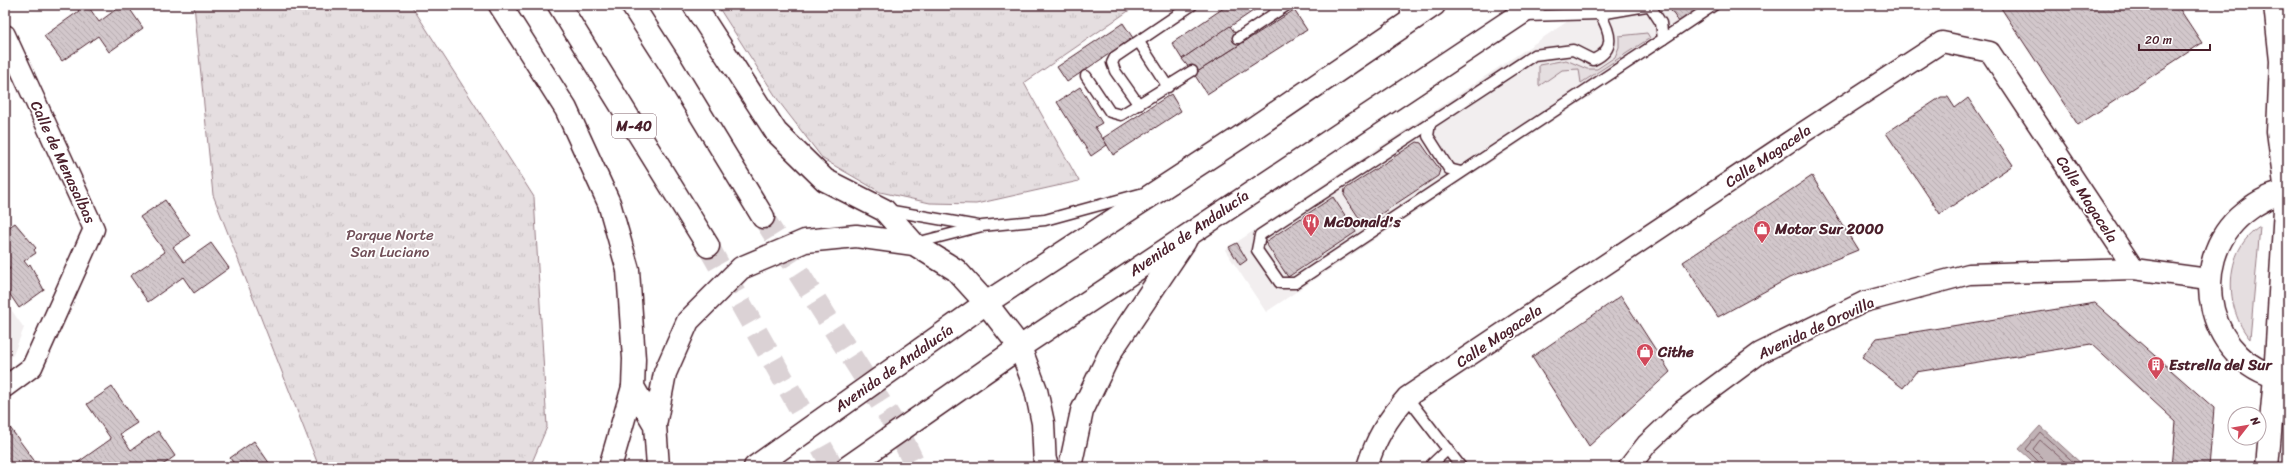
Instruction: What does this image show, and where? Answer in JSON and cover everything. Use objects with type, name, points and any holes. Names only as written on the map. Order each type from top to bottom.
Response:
[{"type":"main road","points":[[500,5],[566,109],[609,204],[628,270],[634,359],[633,387],[610,467]]},
{"type":"main road","name":"M-40","points":[[559,5],[708,246]]},
{"type":"main road","points":[[632,5],[763,217]]},
{"type":"main road","points":[[694,5],[776,132],[825,180],[884,210],[914,244],[956,270],[986,303],[1020,346],[1036,390],[1043,422],[1046,466]]},
{"type":"main road","name":"Avenida de Andalucía","points":[[755,467],[986,303],[1166,187],[1406,14],[1434,5]]},
{"type":"main road","points":[[2267,467],[2282,378],[2287,190],[2278,131],[2281,61],[2275,5]]},
{"type":"main road","name":"Avenida de Andalucía","points":[[848,467],[1020,346],[1526,10]]},
{"type":"main road","points":[[2282,378],[2247,363],[2225,340],[2212,311],[2208,279],[2216,249],[2232,222],[2256,203],[2287,190]]},
{"type":"main road","points":[[1070,467],[1082,411],[1111,351],[1191,232]]},
{"type":"main road","points":[[658,467],[655,425],[665,373],[688,321],[741,268],[805,241],[856,236],[914,244]]},
{"type":"main road","points":[[633,387],[655,425]]},
{"type":"street","name":"Calle de Menasalbas","points":[[5,35],[94,229],[32,367],[5,387]]},
{"type":"street","name":"Calle Magacela","points":[[1367,467],[1373,446],[1387,419],[1407,397],[1807,130],[1942,42],[1990,52],[2134,269]]},
{"type":"street","name":"Avenida de Orovilla","points":[[1629,467],[1647,444],[1683,410],[1760,353],[1864,302],[1969,274],[2134,269],[2208,279]]},
{"type":"lane","points":[[1139,105],[1115,70],[1112,63],[1115,57],[1192,5]]},
{"type":"lane","points":[[1238,38],[1287,5]]},
{"type":"lane","points":[[1600,14],[1609,34],[1609,48],[1602,56],[1593,60],[1573,50],[1534,55],[1260,235],[1257,250],[1280,283],[1295,283],[1714,5]]},
{"type":"lane","points":[[1526,10],[1600,14],[1651,6],[1661,22],[1663,39]]},
{"type":"lane","points":[[1138,42],[1168,87]]},
{"type":"lane","points":[[1086,76],[1110,112],[1121,115],[1192,71]]},
{"type":"lane","points":[[1430,123],[1428,136],[1438,153],[1449,169],[1462,172]]},
{"type":"lane","points":[[914,244],[982,226],[1045,220],[1166,187]]},
{"type":"lane","points":[[884,210],[982,226]]},
{"type":"lane","points":[[1407,397],[1461,467]]},
{"type":"lane","points":[[1429,467],[1448,449]]},
{"type":"shaded area","points":[[1592,5],[1726,5],[1266,312],[1225,250]]},
{"type":"shaded area","points":[[5,301],[24,328],[13,355],[5,361]]},
{"type":"green space","name":"Parque Norte San Luciano","points":[[194,5],[411,5],[534,197],[547,427],[530,467],[319,467],[213,195]]},
{"type":"green space","points":[[717,5],[1137,5],[1024,83],[1079,181],[976,204],[930,203],[880,192],[823,159],[780,103]]},
{"type":"green space","points":[[1647,33],[1650,38],[1581,83],[1579,69],[1562,70],[1539,86],[1539,65],[1566,60],[1587,69],[1597,69],[1615,57],[1619,47],[1619,36]]},
{"type":"green space","points":[[2260,227],[2250,339],[2241,326],[2235,312],[2231,280],[2234,264],[2239,250],[2248,237]]},
{"type":"water","points":[[2040,426],[2085,467],[2039,467],[2019,449]]},
{"type":"building","points":[[75,5],[90,5],[88,6],[99,22],[122,5],[127,5],[143,28],[109,52],[98,36],[62,61],[44,36],[79,11]]},
{"type":"building","points":[[1228,5],[1262,5],[1182,59],[1172,43]]},
{"type":"building","points":[[1667,5],[1704,5],[1679,22]]},
{"type":"building","points":[[1999,5],[2177,5],[2202,43],[2078,125]]},
{"type":"building","points":[[1294,10],[1307,30],[1207,94],[1194,74]]},
{"type":"building","points":[[1123,23],[1133,38],[1067,82],[1057,67]]},
{"type":"building","points":[[1230,26],[1242,43],[1194,74],[1182,59]]},
{"type":"building","points":[[1080,87],[1102,123],[1095,127],[1107,145],[1091,156],[1057,102]]},
{"type":"building","points":[[1171,94],[1181,111],[1113,155],[1103,138]]},
{"type":"building","points":[[1941,97],[1948,97],[1955,108],[1968,98],[2013,165],[1940,214],[1886,133]]},
{"type":"building","points":[[1417,142],[1421,143],[1440,170],[1438,176],[1367,223],[1361,221],[1344,195],[1345,189]]},
{"type":"building","points":[[1812,176],[1858,250],[1789,278],[1718,317],[1683,262]]},
{"type":"building","name":"McDonald's","points":[[1333,197],[1356,232],[1288,277],[1265,242]]},
{"type":"building","points":[[165,200],[190,236],[173,247],[184,262],[211,243],[229,268],[194,293],[183,277],[148,302],[130,276],[165,252],[140,217]]},
{"type":"building","points":[[15,223],[36,248],[34,250],[36,253],[24,261],[28,266],[30,264],[44,290],[19,308],[5,287],[5,272],[10,269],[5,262],[5,230]]},
{"type":"building","points":[[1237,243],[1247,260],[1240,265],[1229,247]]},
{"type":"building","points":[[1621,296],[1670,372],[1589,446],[1532,357]]},
{"type":"building","name":"Estrella del Sur","points":[[2095,303],[2214,408],[2209,467],[2172,467],[2176,422],[2091,344],[1916,372],[1903,388],[1862,357],[1877,338]]},
{"type":"building","points":[[112,387],[137,423],[120,434],[131,450],[158,431],[175,456],[160,467],[132,467],[130,464],[126,467],[79,467],[77,463],[111,439],[87,404]]},
{"type":"building","points":[[8,425],[39,467],[5,467],[5,427]]},
{"type":"building","points":[[254,441],[272,467],[236,467],[230,458]]},
{"type":"tunnel","points":[[763,217],[898,430],[916,467]]},
{"type":"tunnel","points":[[708,246],[833,467]]},
{"type":"place","name":"McDonald's","points":[[1311,237]]},
{"type":"place","name":"Motor Sur 2000","points":[[1762,244]]},
{"type":"place","name":"Cithe","points":[[1645,367]]},
{"type":"place","name":"Estrella del Sur","points":[[2156,380]]}]
